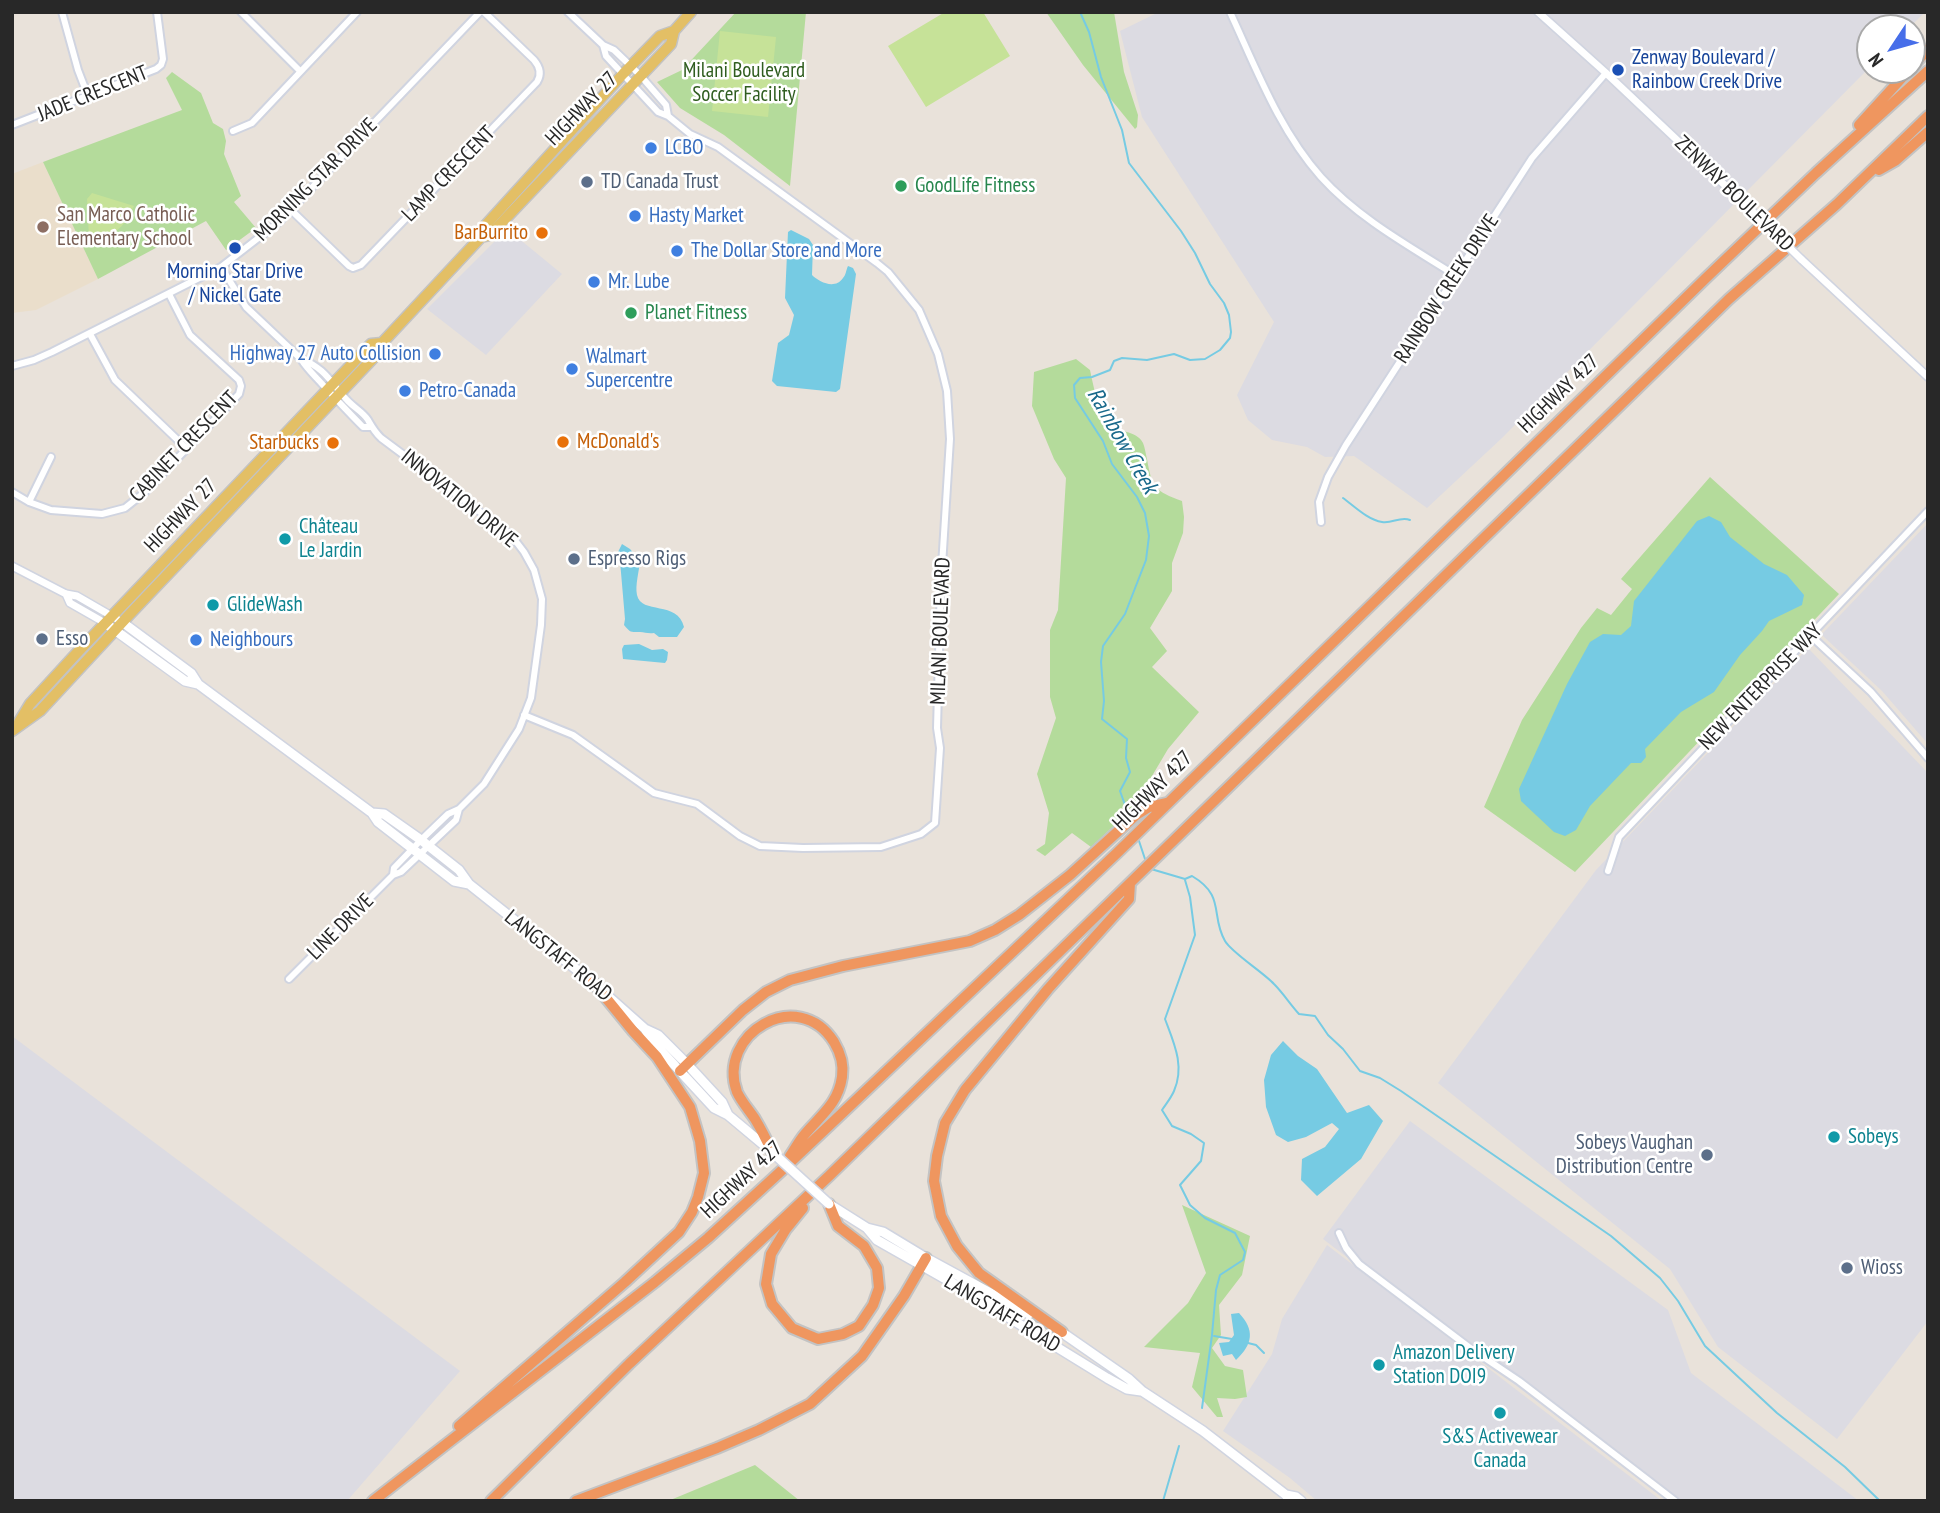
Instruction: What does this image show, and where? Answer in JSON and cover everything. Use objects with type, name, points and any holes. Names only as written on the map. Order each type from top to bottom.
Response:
[{"type":"highway","name":"HIGHWAY 427","points":[[373,1501],[655,1282],[779,1173],[1117,853],[1698,285],[1928,71]]},
{"type":"highway","points":[[1816,173],[1896,84]]},
{"type":"highway","points":[[491,1501],[629,1364],[829,1175],[1174,841],[1729,299],[1861,181],[1928,116]]},
{"type":"highway","points":[[1861,181],[1895,161],[1928,132]]},
{"type":"highway","points":[[683,1067],[743,1010],[766,992],[790,981],[816,973],[970,941],[995,929],[1019,915],[1070,875],[1141,812],[1149,807],[1168,803]]},
{"type":"highway","points":[[1062,1332],[979,1273],[957,1246],[940,1216],[934,1181],[937,1156],[945,1123],[965,1090],[1048,989],[1129,899],[1130,883]]},
{"type":"highway","points":[[373,1501],[625,1282],[679,1232],[692,1212],[704,1173],[700,1141],[690,1107],[656,1057],[593,982]]},
{"type":"highway","points":[[772,1152],[757,1122],[737,1092],[734,1069],[739,1047],[755,1030],[774,1018],[795,1016],[812,1021],[827,1031],[840,1052],[843,1075],[836,1097],[804,1135],[779,1173]]},
{"type":"highway","points":[[829,1175],[786,1229],[771,1254],[766,1284],[772,1304],[792,1328],[818,1339],[844,1334],[859,1326],[873,1306],[878,1288],[877,1268],[864,1246],[838,1226],[829,1204]]},
{"type":"highway","points":[[576,1501],[717,1448],[810,1405],[862,1356],[924,1262]]},
{"type":"main road","name":"HIGHWAY 27","points":[[15,728],[40,711],[338,396],[379,352],[382,343],[481,237],[483,228],[627,70],[660,36],[674,31],[691,12]]},
{"type":"main road","name":"HIGHWAY 27","points":[[481,237],[490,235],[671,44],[674,31]]},
{"type":"main road","name":"HIGHWAY 27","points":[[15,728],[30,704],[330,387],[371,344],[382,343]]},
{"type":"main road","name":"LANGSTAFF ROAD","points":[[108,620],[119,626],[185,681],[198,684],[372,813],[379,822],[454,881],[468,884]]},
{"type":"main road","name":"LANGSTAFF ROAD","points":[[372,813],[384,814],[425,843],[459,870],[468,884],[593,982],[645,1030],[658,1035],[683,1067],[722,1102],[728,1115],[829,1204],[867,1228],[877,1240],[1062,1332],[1142,1391],[1203,1431],[1288,1498],[1296,1497],[1301,1501]]},
{"type":"main road","name":"LANGSTAFF ROAD","points":[[924,1262],[951,1282],[1107,1378],[1127,1389],[1142,1391]]},
{"type":"street","points":[[62,12],[88,96]]},
{"type":"street","name":"JADE CRESCENT","points":[[12,125],[150,72],[161,65],[157,12]]},
{"type":"street","points":[[241,12],[300,71]]},
{"type":"street","points":[[233,131],[251,122],[356,12]]},
{"type":"street","name":"MORNING STAR DRIVE","points":[[12,366],[40,358],[221,267],[268,232],[482,12]]},
{"type":"street","name":"LAMP CRESCENT","points":[[291,210],[349,266],[353,268],[361,265],[540,78],[539,67],[534,60],[482,12]]},
{"type":"street","points":[[568,12],[603,45],[614,50],[627,70]]},
{"type":"street","points":[[1230,12],[1291,136],[1322,178],[1367,219],[1455,275]]},
{"type":"street","name":"ZENWAY BOULEVARD","points":[[1538,12],[1928,377]]},
{"type":"street","points":[[603,45],[606,56],[627,70]]},
{"type":"street","name":"MILANI BOULEVARD","points":[[627,70],[640,75],[666,105],[668,116]]},
{"type":"street","name":"MILANI BOULEVARD","points":[[524,715],[573,736],[654,793],[698,804],[740,836],[760,846],[803,849],[881,847],[921,834],[935,823],[940,748],[937,728],[941,582],[950,439],[947,391],[938,354],[919,310],[888,272],[718,147],[690,134],[668,116],[658,112],[632,84],[627,70]]},
{"type":"street","name":"RAINBOW CREEK DRIVE","points":[[1321,522],[1319,502],[1328,477],[1455,275],[1532,158],[1606,73]]},
{"type":"street","name":"INNOVATION DRIVE","points":[[221,267],[246,307],[301,359],[314,364],[363,427],[369,427],[511,535],[534,570],[542,599],[541,625],[531,698],[519,729],[484,784],[459,809],[456,820],[416,851]]},
{"type":"street","name":"CABINET CRESCENT","points":[[12,492],[40,507],[62,511],[102,514],[118,510],[138,498],[239,394],[239,380],[190,335],[169,294]]},
{"type":"street","points":[[90,334],[115,380],[186,448]]},
{"type":"street","points":[[29,502],[51,457]]},
{"type":"street","name":"NEW ENTERPRISE WAY","points":[[1608,871],[1619,837],[1928,511]]},
{"type":"street","name":"LANGSTAFF ROAD","points":[[12,566],[66,594],[77,596],[108,620]]},
{"type":"street","points":[[1811,636],[1871,692],[1928,758]]},
{"type":"street","name":"LINE DRIVE","points":[[289,979],[393,875],[394,868],[416,851]]},
{"type":"street","points":[[1339,1233],[1346,1248],[1359,1264],[1470,1348],[1519,1381],[1675,1501]]},
{"type":"shaded area","points":[[1159,12],[1925,12],[1856,14],[1856,81],[1502,438],[1427,508],[1354,456],[1325,457],[1307,447],[1272,440],[1248,420],[1237,395],[1274,322],[1142,117],[1120,31]]},
{"type":"shaded area","name":"San Marco Catholic Elementary School","points":[[43,162],[98,279],[36,310],[12,313],[12,174]]},
{"type":"shaded area","points":[[504,232],[512,233],[562,274],[486,355],[427,309]]},
{"type":"shaded area","points":[[1928,523],[1928,744],[1882,691],[1823,636],[1823,633]]},
{"type":"shaded area","points":[[1808,648],[1928,773],[1928,1321],[1837,1439],[1718,1347],[1670,1269],[1438,1083],[1596,870]]},
{"type":"shaded area","points":[[12,1036],[460,1371],[347,1501],[12,1499]]},
{"type":"shaded area","points":[[1410,1121],[1668,1310],[1691,1373],[1859,1501],[1668,1501],[1323,1239]]},
{"type":"shaded area","points":[[1327,1245],[1662,1501],[1317,1501],[1290,1478],[1223,1431],[1272,1354],[1282,1319]]},
{"type":"green space","name":"Milani Boulevard Soccer Facility","points":[[736,12],[806,12],[790,186],[724,135],[680,108],[657,82],[682,70]]},
{"type":"green space","points":[[945,12],[983,12],[1010,56],[926,107],[888,46]]},
{"type":"green space","points":[[1046,12],[1114,12],[1124,72],[1138,115],[1135,129],[1083,65]]},
{"type":"green space","points":[[720,31],[776,37],[768,117],[712,111]]},
{"type":"green space","points":[[172,72],[201,93],[213,123],[223,129],[226,141],[224,154],[241,196],[234,202],[256,228],[226,250],[206,221],[98,279],[43,162],[182,110],[166,78]]},
{"type":"green space","points":[[92,193],[134,206],[122,226],[112,233],[89,237],[87,199]]},
{"type":"green space","points":[[1076,359],[1090,370],[1098,404],[1107,421],[1136,436],[1143,443],[1156,487],[1182,501],[1183,533],[1172,563],[1172,591],[1150,628],[1167,651],[1152,667],[1199,712],[1168,749],[1133,808],[1091,847],[1072,833],[1045,856],[1036,850],[1045,844],[1049,813],[1037,774],[1056,718],[1050,697],[1050,630],[1058,610],[1066,478],[1054,459],[1032,406],[1034,372]]},
{"type":"green space","points":[[1710,477],[1839,594],[1575,872],[1484,807],[1522,720],[1581,628],[1597,608],[1611,615],[1632,589],[1621,579]]},
{"type":"green space","points":[[1182,1205],[1250,1236],[1242,1275],[1219,1305],[1221,1335],[1212,1348],[1225,1366],[1243,1370],[1247,1397],[1217,1398],[1223,1417],[1217,1417],[1192,1387],[1200,1353],[1144,1347],[1188,1303],[1206,1273]]},
{"type":"green space","points":[[755,1465],[800,1501],[668,1501]]},
{"type":"water","points":[[791,230],[809,239],[813,245],[812,275],[819,280],[836,284],[844,277],[848,266],[853,268],[856,274],[840,389],[836,392],[777,386],[772,381],[778,343],[789,335],[794,315],[785,298],[788,232]]},
{"type":"water","points":[[1709,516],[1721,522],[1730,537],[1764,564],[1787,575],[1804,595],[1802,605],[1769,621],[1740,655],[1714,692],[1681,712],[1645,749],[1646,757],[1641,763],[1631,763],[1590,806],[1576,830],[1565,836],[1554,832],[1521,801],[1519,789],[1567,684],[1590,642],[1603,634],[1621,635],[1631,626],[1634,601],[1697,521]]},
{"type":"water","points":[[622,544],[640,561],[636,587],[640,601],[645,605],[675,613],[684,627],[677,637],[632,632],[624,625],[620,561],[617,554]]},
{"type":"water","points":[[639,644],[652,650],[663,649],[668,652],[667,660],[665,663],[623,659],[624,645]]},
{"type":"water","points":[[1283,1041],[1317,1069],[1347,1113],[1369,1105],[1383,1121],[1361,1159],[1317,1196],[1301,1180],[1302,1159],[1325,1147],[1339,1129],[1332,1123],[1306,1137],[1288,1142],[1276,1135],[1266,1107],[1264,1080],[1271,1055]]},
{"type":"water","points":[[1239,1313],[1248,1325],[1250,1337],[1246,1348],[1236,1360],[1232,1354],[1223,1356],[1219,1343],[1229,1342],[1234,1335],[1231,1314]]},
{"type":"waterway","name":"Rainbow Creek","points":[[1080,12],[1122,130],[1129,163],[1195,253],[1210,284],[1224,303],[1231,332],[1230,338],[1220,350],[1205,359],[1190,360],[1174,354],[1147,360],[1122,358],[1114,361],[1110,370],[1092,377],[1080,378],[1074,385],[1075,398],[1103,441],[1112,464],[1137,497],[1145,513],[1149,536],[1146,560],[1125,614],[1103,646],[1101,662],[1104,701],[1102,719],[1127,739],[1126,758],[1130,772],[1120,791],[1129,816]]},
{"type":"waterway","points":[[1343,498],[1377,521],[1410,520]]},
{"type":"waterway","name":"Rainbow Creek","points":[[1138,838],[1146,862]]},
{"type":"waterway","points":[[1151,869],[1185,879],[1192,876],[1203,883],[1213,898],[1221,932],[1229,946],[1274,984],[1299,1014],[1315,1016],[1360,1071],[1380,1078],[1401,1091],[1611,1236],[1660,1278],[1678,1301],[1705,1346],[1777,1413],[1845,1467],[1880,1501]]},
{"type":"waterway","name":"Rainbow Creek","points":[[1185,880],[1195,935],[1165,1019],[1177,1055],[1178,1073],[1174,1091],[1162,1110],[1172,1126],[1204,1143],[1201,1161],[1180,1185],[1190,1205],[1205,1218],[1235,1233],[1245,1252],[1243,1260],[1220,1275],[1202,1408]]},
{"type":"waterway","points":[[1214,1336],[1232,1339]]},
{"type":"waterway","points":[[1248,1343],[1256,1345],[1264,1353]]},
{"type":"waterway","name":"Rainbow Creek","points":[[1163,1501],[1179,1446]]},
{"type":"place","name":"Zenway Boulevard / Rainbow Creek Drive","points":[[1618,70]]},
{"type":"place","name":"LCBO","points":[[651,148]]},
{"type":"place","name":"TD Canada Trust","points":[[587,182]]},
{"type":"place","name":"GoodLife Fitness","points":[[901,186]]},
{"type":"place","name":"Hasty Market","points":[[635,216]]},
{"type":"place","name":"San Marco Catholic Elementary School","points":[[43,227]]},
{"type":"place","name":"BarBurrito","points":[[542,233]]},
{"type":"place","name":"Morning Star Drive / Nickel Gate","points":[[235,248]]},
{"type":"place","name":"The Dollar Store and More","points":[[677,251]]},
{"type":"place","name":"Mr. Lube","points":[[594,282]]},
{"type":"place","name":"Planet Fitness","points":[[631,313]]},
{"type":"place","name":"Highway 27 Auto Collision","points":[[435,354]]},
{"type":"place","name":"Walmart Supercentre","points":[[572,369]]},
{"type":"place","name":"Petro-Canada","points":[[405,391]]},
{"type":"place","name":"McDonald's","points":[[563,442]]},
{"type":"place","name":"Starbucks","points":[[333,443]]},
{"type":"place","name":"Château Le Jardin","points":[[285,539]]},
{"type":"place","name":"Espresso Rigs","points":[[574,559]]},
{"type":"place","name":"GlideWash","points":[[213,605]]},
{"type":"place","name":"Esso","points":[[42,639]]},
{"type":"place","name":"Neighbours","points":[[196,640]]},
{"type":"place","name":"Sobeys","points":[[1834,1137]]},
{"type":"place","name":"Sobeys Vaughan Distribution Centre","points":[[1707,1155]]},
{"type":"place","name":"Wioss","points":[[1847,1268]]},
{"type":"place","name":"Amazon Delivery Station DOI9","points":[[1379,1365]]},
{"type":"place","name":"S&S Activewear Canada","points":[[1500,1413]]}]
